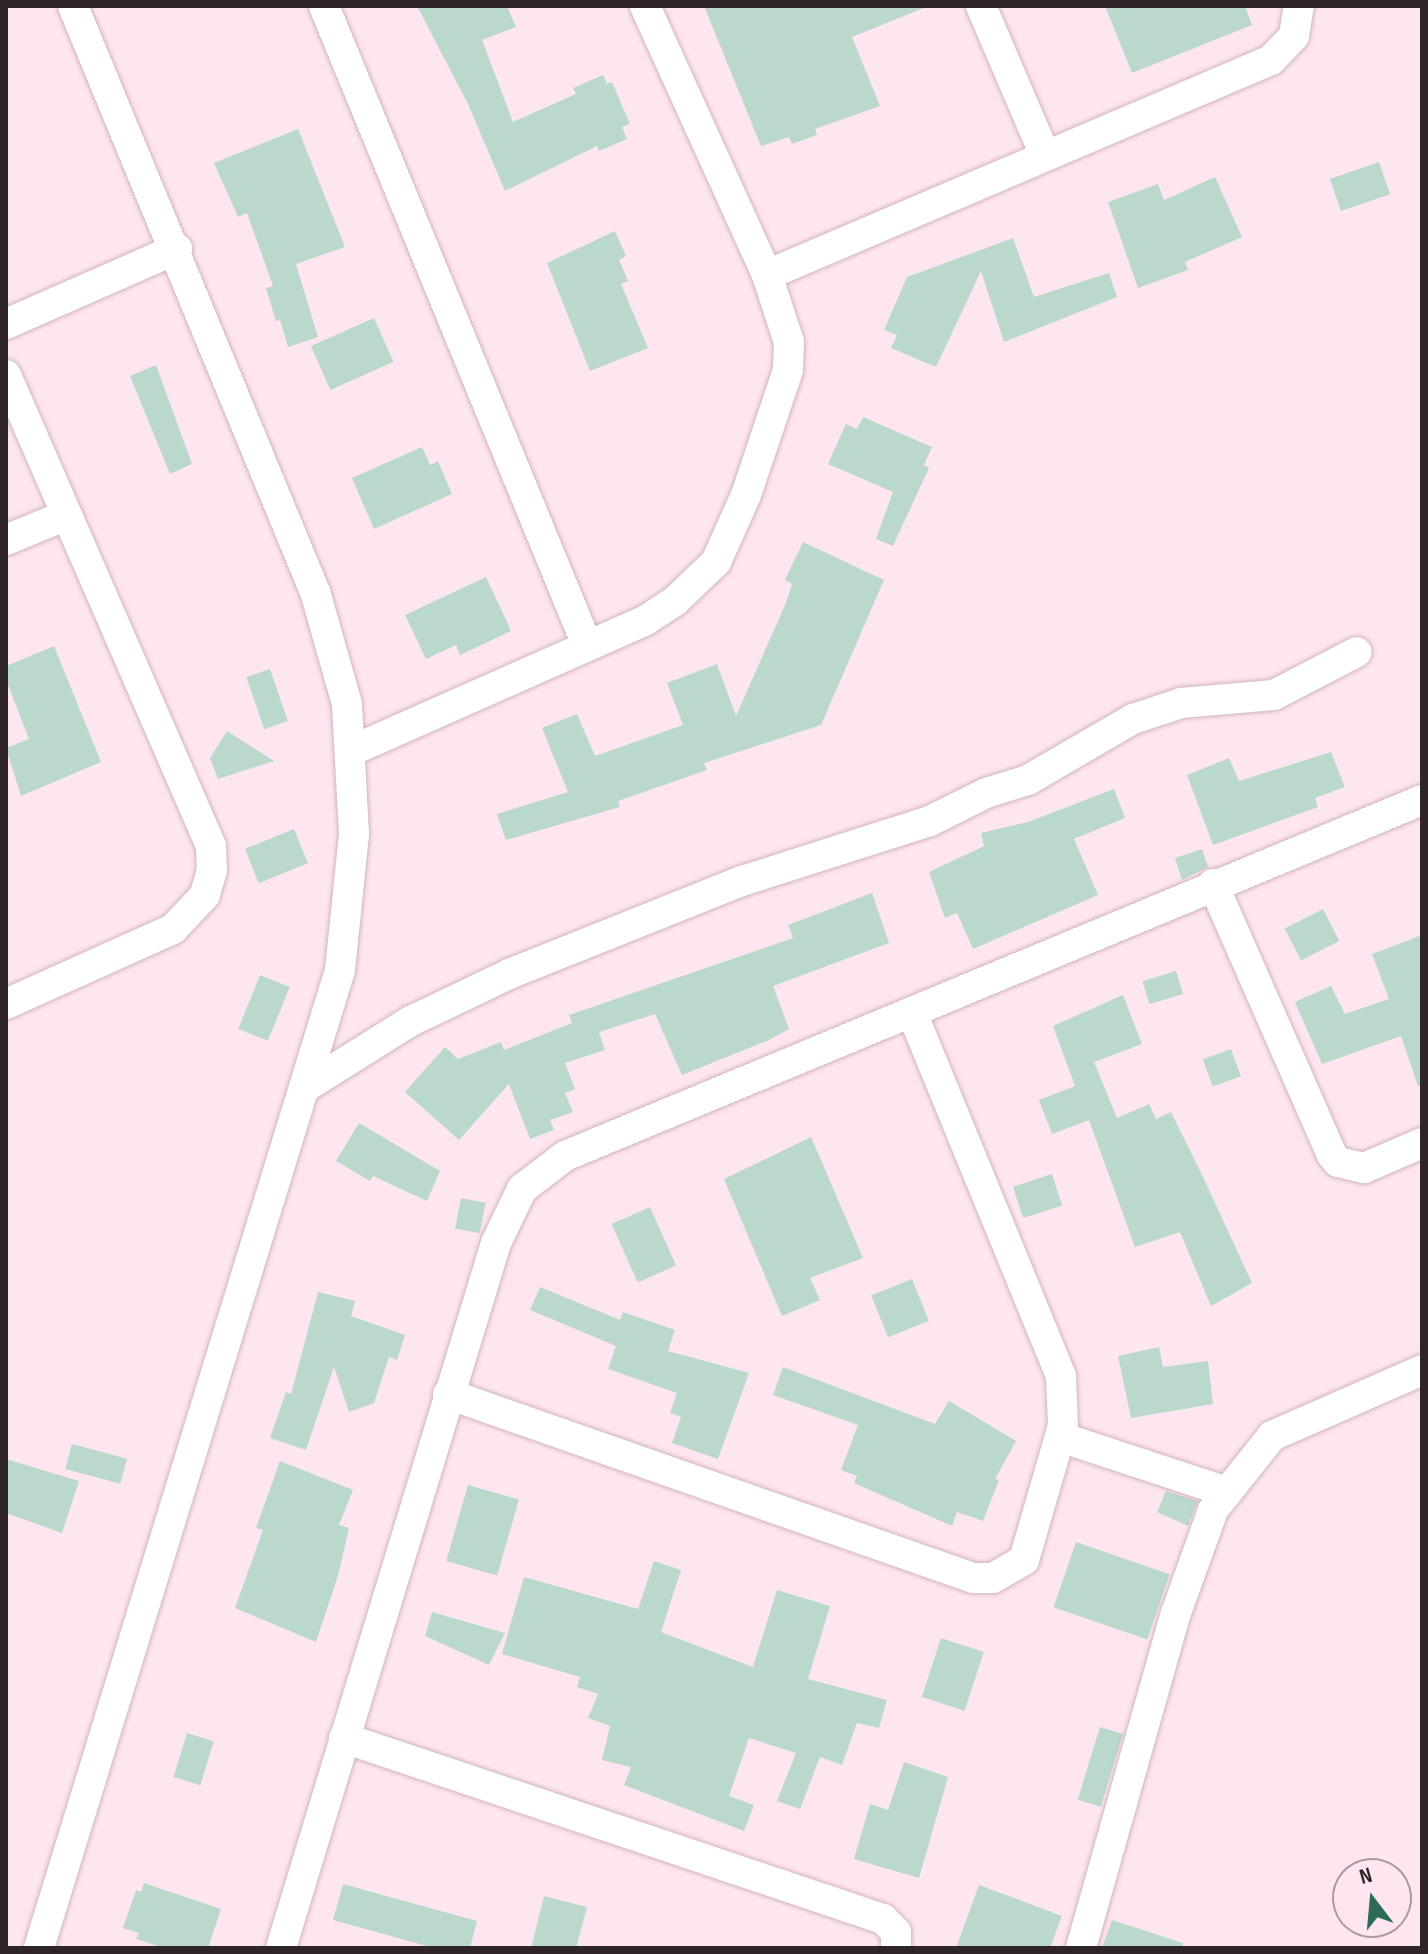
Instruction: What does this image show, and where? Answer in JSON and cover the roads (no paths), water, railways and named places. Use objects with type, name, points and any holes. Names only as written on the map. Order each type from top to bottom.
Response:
[{"type":"street","points":[[39,1948],[340,970],[354,834],[353,750],[341,678],[315,592],[177,249],[73,6]]},
{"type":"street","points":[[324,6],[587,645]]},
{"type":"street","points":[[353,750],[587,645],[675,601],[716,562],[746,495],[788,370],[789,342],[767,275],[645,6]]},
{"type":"street","points":[[981,6],[1045,155]]},
{"type":"street","points":[[767,275],[1271,60],[1294,36],[1299,6]]},
{"type":"street","points":[[6,324],[177,249]]},
{"type":"street","points":[[6,375],[211,846],[212,870],[205,895],[173,929],[6,1004]]},
{"type":"street","points":[[6,540],[67,515]]},
{"type":"street","points":[[304,1088],[411,1021],[509,974],[742,881],[930,821],[986,793],[1028,780],[1133,719],[1181,703],[1274,695],[1357,652]]},
{"type":"street","points":[[281,1948],[448,1394],[511,1203],[537,1174],[565,1156],[912,1013],[1213,884],[1422,800]]},
{"type":"street","points":[[1213,884],[1332,1155],[1338,1162],[1364,1168],[1422,1143]]},
{"type":"street","points":[[448,1394],[973,1578],[993,1578],[1024,1560],[1060,1437],[1065,1403],[1061,1376],[912,1013]]},
{"type":"street","points":[[1081,1948],[1176,1613],[1213,1510],[1272,1436],[1422,1370]]},
{"type":"street","points":[[1060,1437],[1227,1492]]},
{"type":"street","points":[[344,1738],[883,1919],[896,1932],[896,1948]]}]
